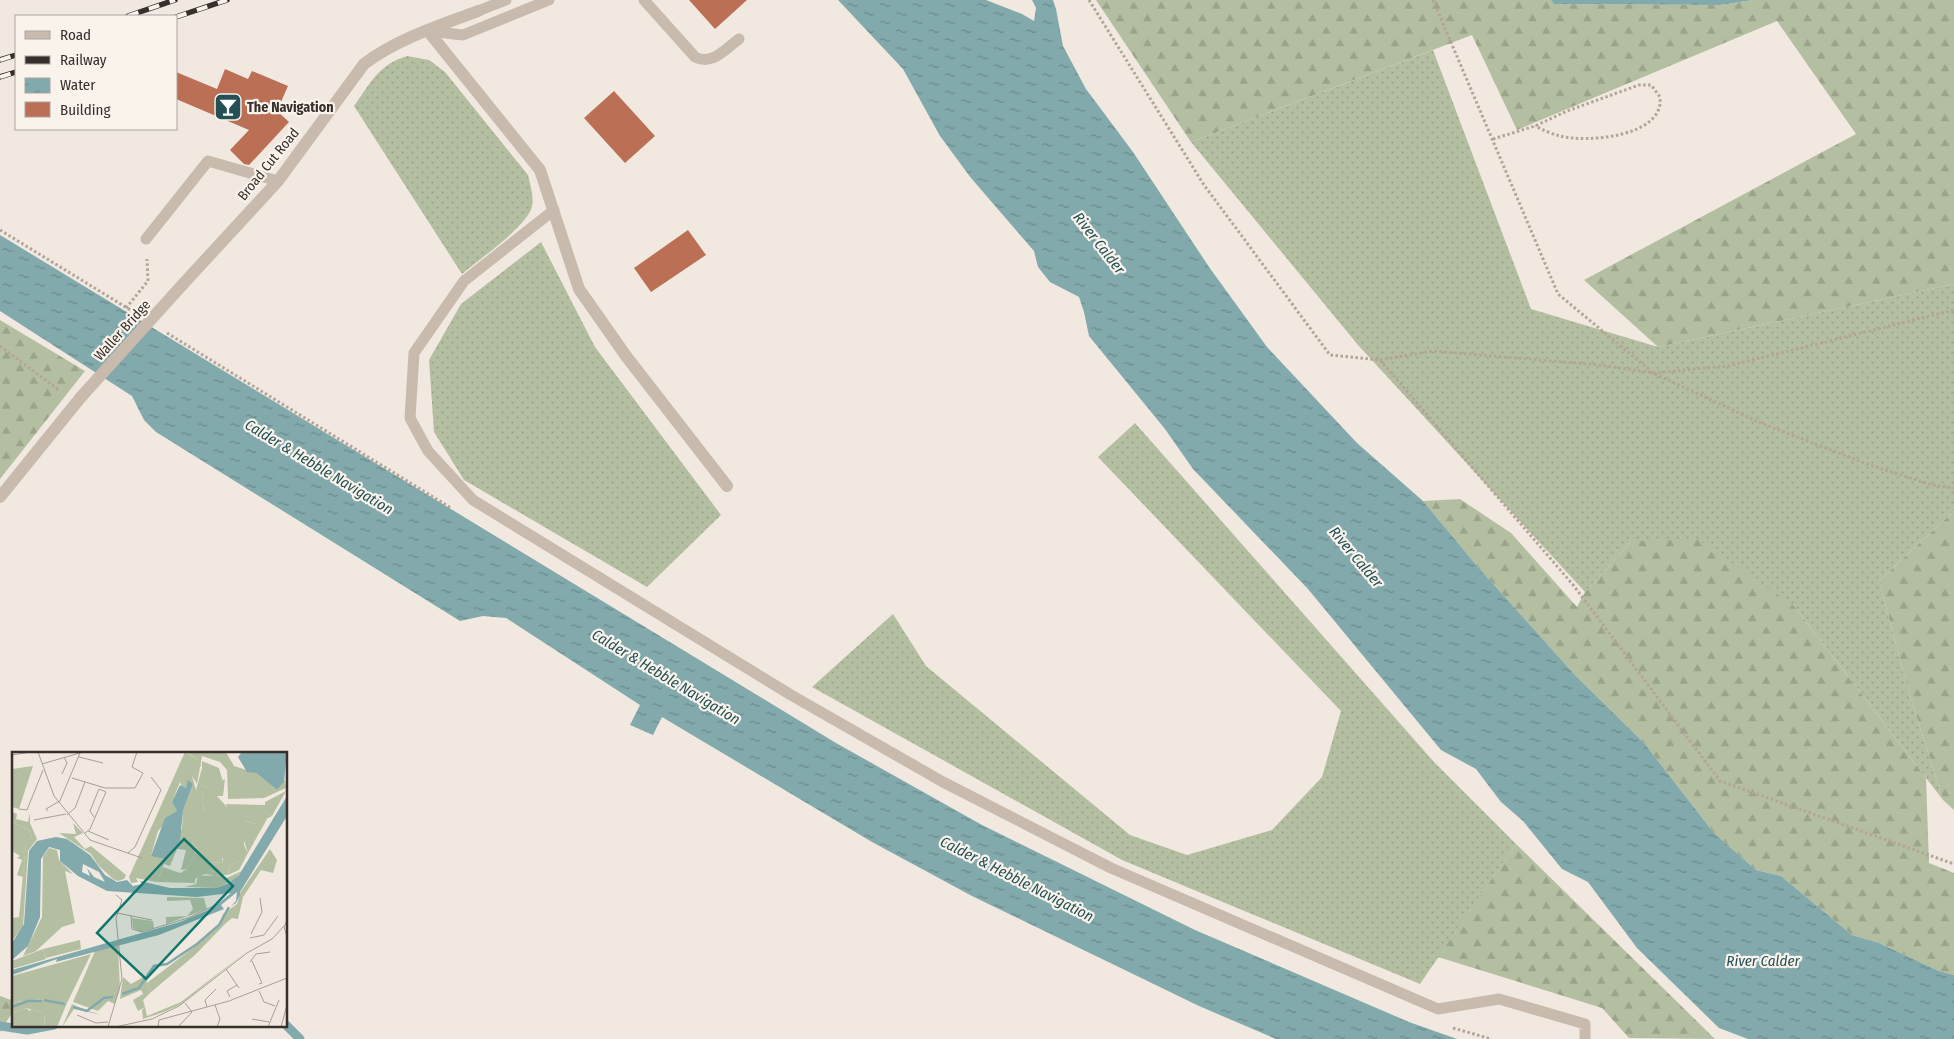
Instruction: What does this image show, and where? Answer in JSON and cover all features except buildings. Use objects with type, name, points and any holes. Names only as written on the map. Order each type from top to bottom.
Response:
[{"type":"street","name":"Broad Cut Road","points":[[184,283],[278,181],[364,64],[381,51],[478,11]]},
{"type":"street","points":[[428,31],[540,170],[579,289],[626,356],[727,486]]},
{"type":"street","name":"Waller Bridge","points":[[79,400],[184,283]]},
{"type":"street","points":[[0,496],[79,400]]},
{"type":"lane","points":[[478,11],[506,0]]},
{"type":"lane","points":[[428,31],[463,35],[549,0]]},
{"type":"lane","points":[[644,0],[695,57],[702,61],[711,60],[738,39]]},
{"type":"lane","points":[[146,239],[208,161],[278,181]]},
{"type":"lane","points":[[554,210],[464,281],[414,353],[410,418],[428,451],[473,500],[791,695],[943,782],[1111,868],[1438,1009],[1499,999],[1585,1024],[1585,1039]]},
{"type":"path","points":[[1089,0],[1204,185],[1330,355],[1380,360],[1432,351],[1600,365],[1653,373],[1728,366],[1954,310]]},
{"type":"path","points":[[1433,0],[1558,294],[1653,373],[1763,424],[1870,465],[1932,485],[1954,488]]},
{"type":"path","points":[[1493,139],[1535,126],[1639,85],[1651,85],[1660,97],[1658,108],[1651,119],[1634,131],[1620,135],[1587,138],[1561,137],[1535,126]]},
{"type":"path","points":[[0,230],[137,315]]},
{"type":"path","points":[[126,308],[148,281],[146,239]]},
{"type":"path","points":[[0,346],[79,400]]},
{"type":"path","points":[[1380,360],[1574,586],[1720,781],[1954,864]]},
{"type":"path","points":[[1456,1029],[1491,1039]]},
{"type":"green space","points":[[1096,0],[1551,0],[1554,4],[1720,5],[1753,0],[1954,0],[1954,284],[1658,347],[1584,280],[1856,134],[1777,21],[1517,130],[1472,35],[1191,142]]},
{"type":"green space","points":[[1433,50],[1531,309],[1658,347],[1954,284],[1954,511],[1879,581],[1908,689],[1943,800],[1794,606],[1632,541],[1585,592],[1358,345],[1191,142]]},
{"type":"green space","points":[[407,56],[429,60],[445,72],[528,175],[532,190],[532,206],[522,223],[462,274],[354,106],[382,70],[389,64]]},
{"type":"green space","points":[[541,242],[595,347],[721,515],[647,587],[464,480],[434,432],[429,360],[461,304]]},
{"type":"green space","points":[[0,320],[85,371],[0,479]]},
{"type":"green space","points":[[1135,423],[1434,762],[1516,844],[1420,984],[1122,860],[812,687],[893,614],[926,666],[1130,835],[1187,855],[1272,830],[1322,777],[1341,711],[1098,457]]},
{"type":"green space","points":[[1460,499],[1511,533],[1577,607],[1585,592],[1632,541],[1697,539],[1794,606],[1926,778],[1929,863],[1954,873],[1954,975],[1939,971],[1879,943],[1852,935],[1781,876],[1756,870],[1714,833],[1644,743],[1575,675],[1478,567],[1423,501]]},
{"type":"green space","points":[[1954,511],[1954,810],[1943,800],[1908,689],[1879,581]]},
{"type":"green space","points":[[1516,844],[1715,1039],[1629,1038],[1602,1008],[1438,957]]},
{"type":"green space","points":[[0,996],[12,1000],[12,1013],[0,1032]]},
{"type":"water","name":"River Calder","points":[[838,0],[986,0],[1022,14],[1034,21],[1036,8],[1032,0],[1053,0],[1063,46],[1086,89],[1133,152],[1209,267],[1267,347],[1357,443],[1423,501],[1478,567],[1575,675],[1644,743],[1714,833],[1756,870],[1781,876],[1852,935],[1879,943],[1939,971],[1954,975],[1954,1039],[1748,1039],[1719,1028],[1637,948],[1588,882],[1562,869],[1523,821],[1501,802],[1476,769],[1441,750],[1308,589],[1193,469],[1165,429],[1089,336],[1079,297],[1050,282],[1038,267],[1034,251],[971,178],[940,136],[903,69]]},
{"type":"water","points":[[1551,0],[1753,0],[1720,5],[1554,4]]},
{"type":"water","name":"Calder & Hebble Navigation","points":[[0,235],[836,743],[982,825],[1195,930],[1409,1022],[1457,1039],[1276,1039],[1199,1006],[972,896],[872,842],[662,717],[653,735],[630,725],[640,705],[506,618],[483,616],[460,621],[156,432],[144,420],[132,396],[0,311]]},
{"type":"waterway","points":[[0,1026],[27,1030],[49,1026]]},
{"type":"waterway","points":[[287,1026],[300,1039]]},
{"type":"railway","points":[[131,15],[175,0]]},
{"type":"railway","points":[[178,16],[227,0]]},
{"type":"railway","points":[[0,60],[15,55]]},
{"type":"railway","points":[[0,77],[15,72]]},
{"type":"place","name":"The Navigation","points":[[228,107]]}]
